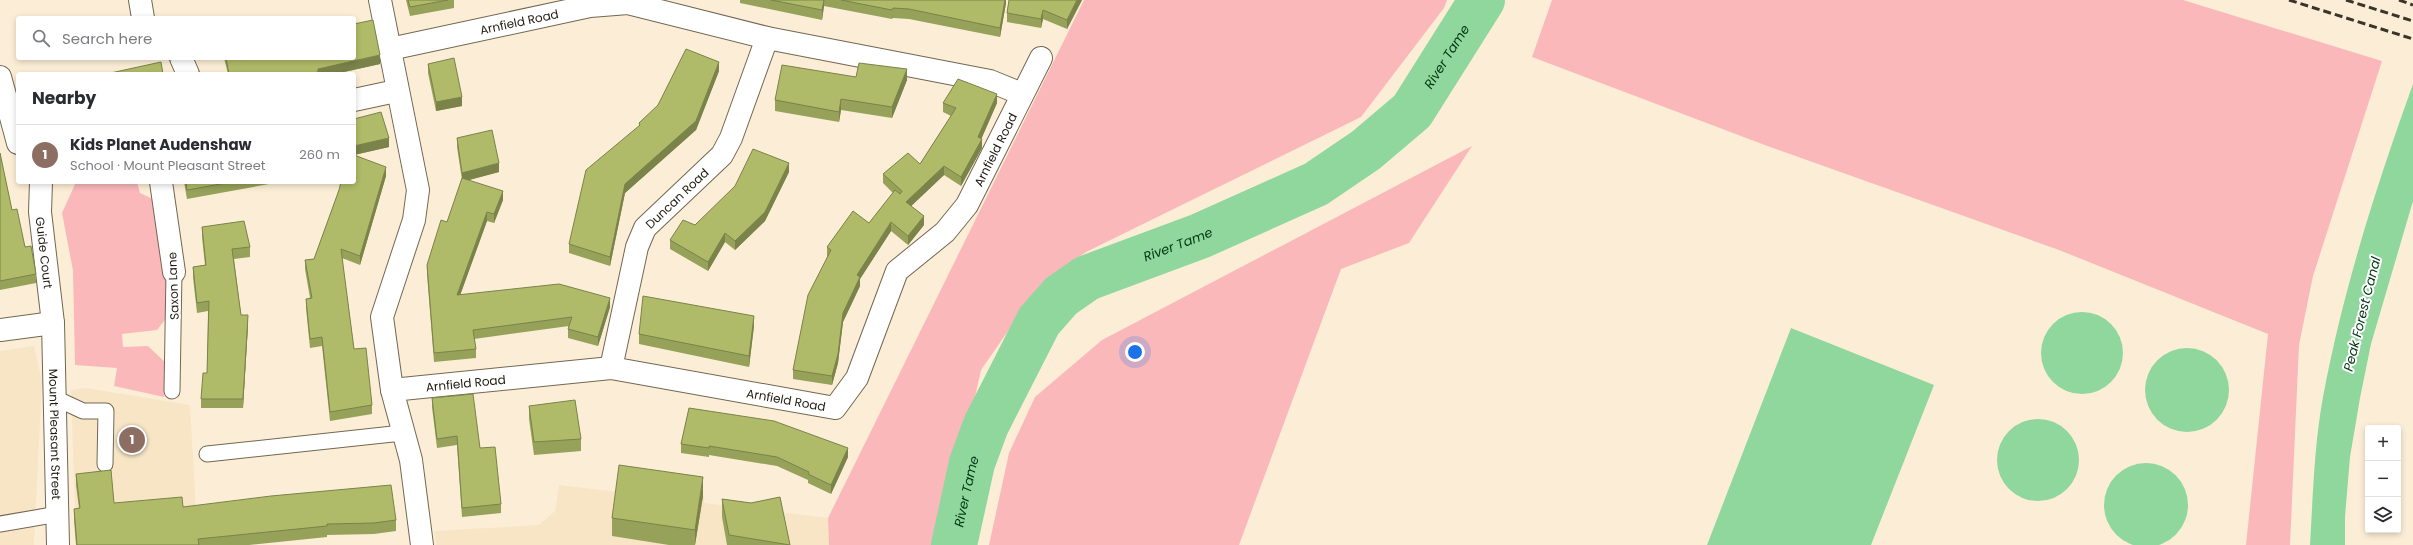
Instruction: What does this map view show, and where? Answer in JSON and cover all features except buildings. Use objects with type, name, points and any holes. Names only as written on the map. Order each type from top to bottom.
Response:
[{"type":"street","points":[[140,0],[143,16]]},
{"type":"street","points":[[380,0],[390,49],[396,91],[418,190],[414,220],[382,317],[392,390],[402,433],[411,460],[422,545]]},
{"type":"street","name":"Arnfield Road","points":[[390,49],[590,6],[628,3],[767,38],[990,81],[1022,94]]},
{"type":"street","name":"Duncan Road","points":[[611,368],[638,247],[645,228],[722,155],[731,138],[767,38]]},
{"type":"street","name":"Arnfield Road","points":[[392,390],[611,368],[835,408],[857,378],[897,272],[945,232],[967,205],[1041,58]]},
{"type":"street","points":[[182,60],[187,72]]},
{"type":"street","points":[[0,77],[16,136]]},
{"type":"street","points":[[356,100],[396,91]]},
{"type":"street","name":"Guide Court","points":[[41,184],[40,212],[53,322]]},
{"type":"street","name":"Saxon Lane","points":[[161,184],[174,272]]},
{"type":"street","points":[[0,330],[53,322]]},
{"type":"street","name":"Mount Pleasant Street","points":[[53,322],[58,545]]},
{"type":"lane","name":"Saxon Lane","points":[[172,391],[174,272]]},
{"type":"lane","points":[[55,398],[83,411],[106,411],[105,464]]},
{"type":"lane","points":[[207,454],[402,433]]},
{"type":"lane","points":[[0,524],[58,514]]},
{"type":"shaded area","points":[[1084,0],[1447,0],[1444,8],[1361,117],[1086,252],[1040,285],[981,370],[942,545],[829,545],[828,518]]},
{"type":"shaded area","points":[[1552,0],[2183,0],[2382,61],[2313,276],[2299,345],[2290,545],[2246,545],[2268,334],[2059,250],[1770,147],[1532,57]]},
{"type":"shaded area","points":[[1472,146],[1409,243],[1341,269],[1239,545],[989,545],[1009,453],[1035,397],[1102,340]]},
{"type":"shaded area","points":[[75,184],[138,184],[140,193],[155,200],[166,254],[168,316],[157,330],[122,334],[123,347],[148,346],[167,364],[164,397],[114,386],[117,368],[75,365],[73,271],[62,213]]},
{"type":"shaded area","points":[[34,346],[42,381],[34,545],[0,545],[0,351]]},
{"type":"shaded area","points":[[86,388],[190,405],[198,545],[76,545],[71,390]]},
{"type":"shaded area","points":[[619,483],[704,496],[704,503],[828,518],[829,545],[436,545],[434,531],[539,525],[555,511],[559,485],[618,492]]},
{"type":"water","name":"Peak Forest Canal","points":[[2413,84],[2413,201],[2371,344],[2360,398],[2350,457],[2345,517],[2345,545],[2310,545],[2314,471],[2320,415],[2331,357],[2340,317],[2362,239],[2386,161]]},
{"type":"water","points":[[2082,312],[2098,315],[2111,324],[2120,337],[2123,353],[2120,369],[2111,382],[2098,391],[2082,394],[2066,391],[2053,382],[2044,369],[2041,353],[2044,337],[2053,324],[2066,315]]},
{"type":"water","points":[[1791,328],[1934,385],[1871,545],[1707,545]]},
{"type":"water","points":[[2187,348],[2195,349],[2210,355],[2222,367],[2228,382],[2228,398],[2222,413],[2210,425],[2195,431],[2187,432],[2179,431],[2164,425],[2152,413],[2146,398],[2145,390],[2146,382],[2152,367],[2164,355],[2179,349]]},
{"type":"water","points":[[2038,419],[2054,422],[2067,431],[2076,444],[2079,460],[2076,476],[2067,489],[2054,498],[2038,501],[2022,498],[2009,489],[2000,476],[1997,460],[2000,444],[2009,431],[2022,422]]},
{"type":"water","points":[[2138,464],[2154,464],[2169,470],[2181,482],[2187,497],[2187,513],[2181,528],[2169,540],[2154,546],[2138,546],[2123,540],[2111,528],[2105,513],[2105,497],[2111,482],[2123,470]]},
{"type":"waterway","name":"River Tame","points":[[954,545],[972,463],[986,425],[1039,321],[1061,296],[1087,278],[1200,236],[1316,184],[1366,150],[1412,111],[1482,0]]},
{"type":"railway","points":[[2289,0],[2413,39]]},
{"type":"railway","points":[[2346,0],[2413,21]]},
{"type":"railway","points":[[2399,0],[2413,5]]},
{"type":"place","name":"Kids Planet Audenshaw","points":[[132,440]]}]
